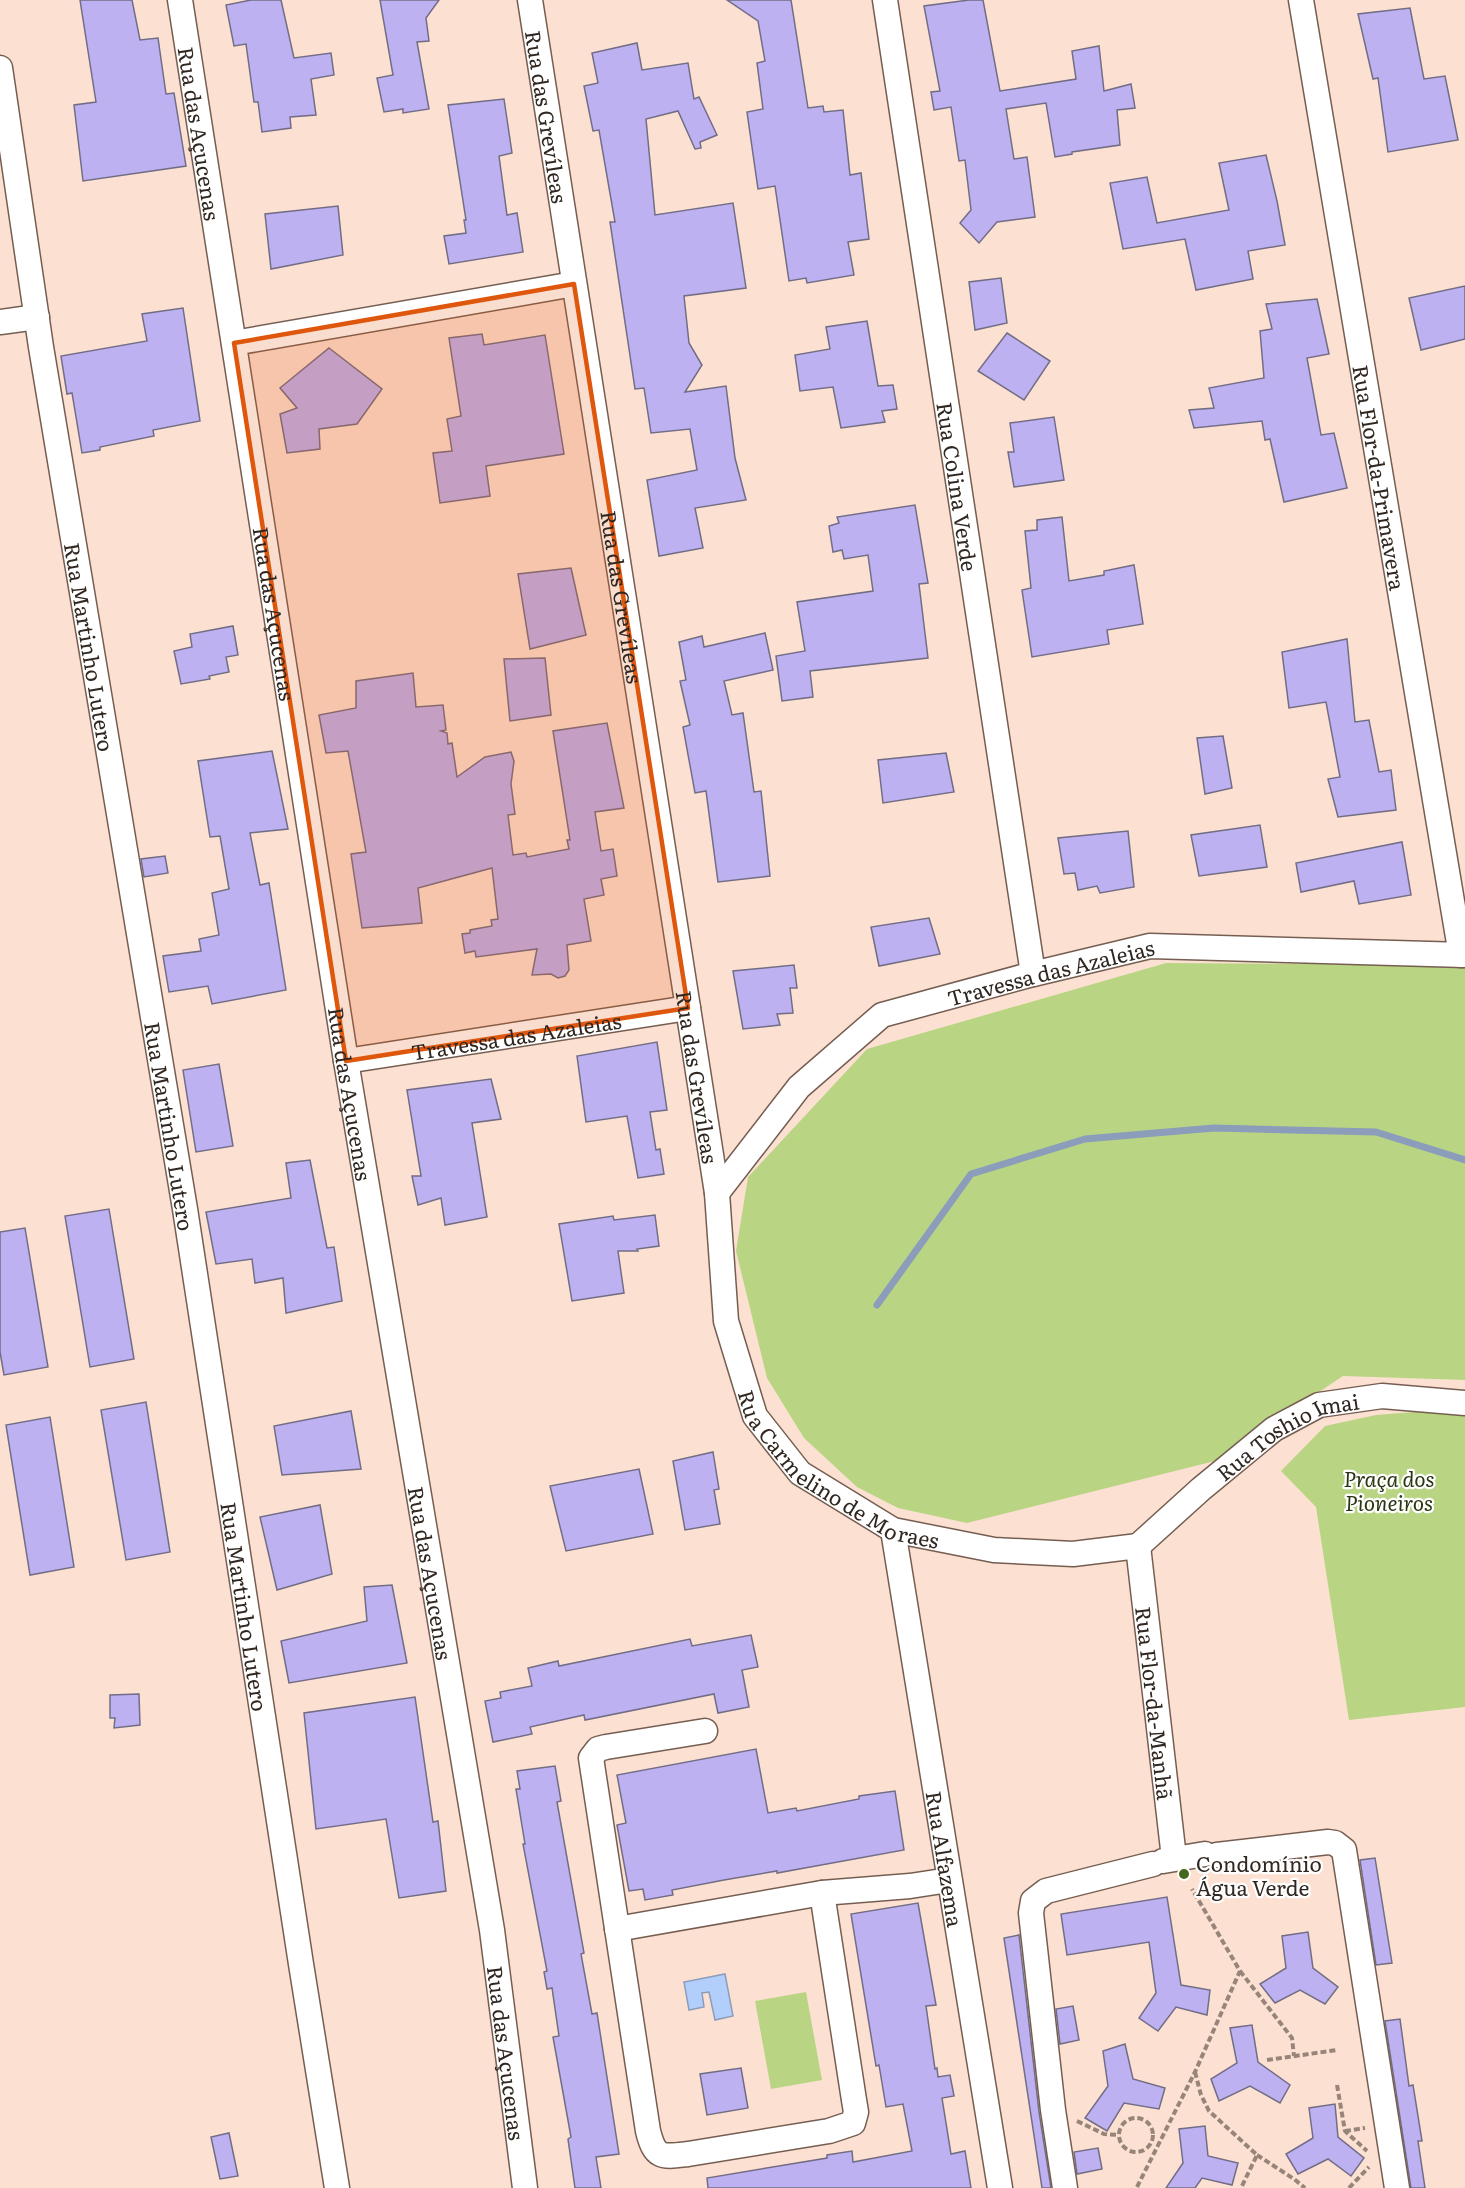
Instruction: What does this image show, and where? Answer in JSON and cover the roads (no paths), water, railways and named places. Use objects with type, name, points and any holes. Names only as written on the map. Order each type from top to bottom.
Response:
[{"type":"street","name":"Rua das Açucenas","points":[[180,0],[346,1061],[492,1930],[525,2188]]},
{"type":"street","name":"Rua das Grevíleas","points":[[530,0],[717,1193]]},
{"type":"street","name":"Rua Colina Verde","points":[[885,0],[1034,974]]},
{"type":"street","name":"Rua Flor-da-Primavera","points":[[1301,0],[1463,955]]},
{"type":"street","name":"Rua Martinho Lutero","points":[[0,68],[37,317],[185,1209],[297,1941],[338,2188]]},
{"type":"street","points":[[234,342],[574,284]]},
{"type":"street","points":[[0,322],[37,317]]},
{"type":"street","name":"Travessa das Azaleias","points":[[717,1193],[798,1087],[882,1016],[1034,974],[1150,946],[1463,955]]},
{"type":"street","name":"Travessa das Azaleias","points":[[346,1061],[688,1008]]},
{"type":"street","name":"Rua Carmelino de Moraes","points":[[717,1193],[726,1321],[755,1416],[800,1473],[893,1530],[994,1550],[1073,1554],[1138,1546]]},
{"type":"street","name":"Rua Toshio Imai","points":[[1138,1546],[1201,1489],[1275,1429],[1319,1405],[1382,1396],[1465,1403]]},
{"type":"street","name":"Rua Alfazema","points":[[893,1530],[1000,2188]]},
{"type":"street","name":"Rua Flor-da-Manhã","points":[[1138,1546],[1163,1861]]},
{"type":"street","points":[[705,1731],[606,1747],[598,1749],[591,1758],[648,2131],[658,2154],[673,2156],[829,2131],[853,2124],[856,2112],[822,1893]]},
{"type":"street","points":[[1065,2188],[1053,2110],[1031,1913],[1033,1901],[1046,1891],[1163,1861],[1328,1842],[1335,1843],[1344,1850],[1397,2188]]},
{"type":"street","points":[[617,1929],[822,1893],[910,1886],[949,1880]]},
{"type":"water","points":[[725,1974],[733,2016],[715,2020],[709,1992],[702,1993],[704,2007],[689,2010],[684,1982]]},
{"type":"waterway","points":[[877,1305],[971,1174],[1085,1139],[1214,1128],[1376,1132],[1465,1160]]},
{"type":"place","name":"Condomínio Água Verde","points":[[1184,1874]]},
{"type":"park label","name":"Praça dos Pioneiros","points":[[1389,1489]]}]
